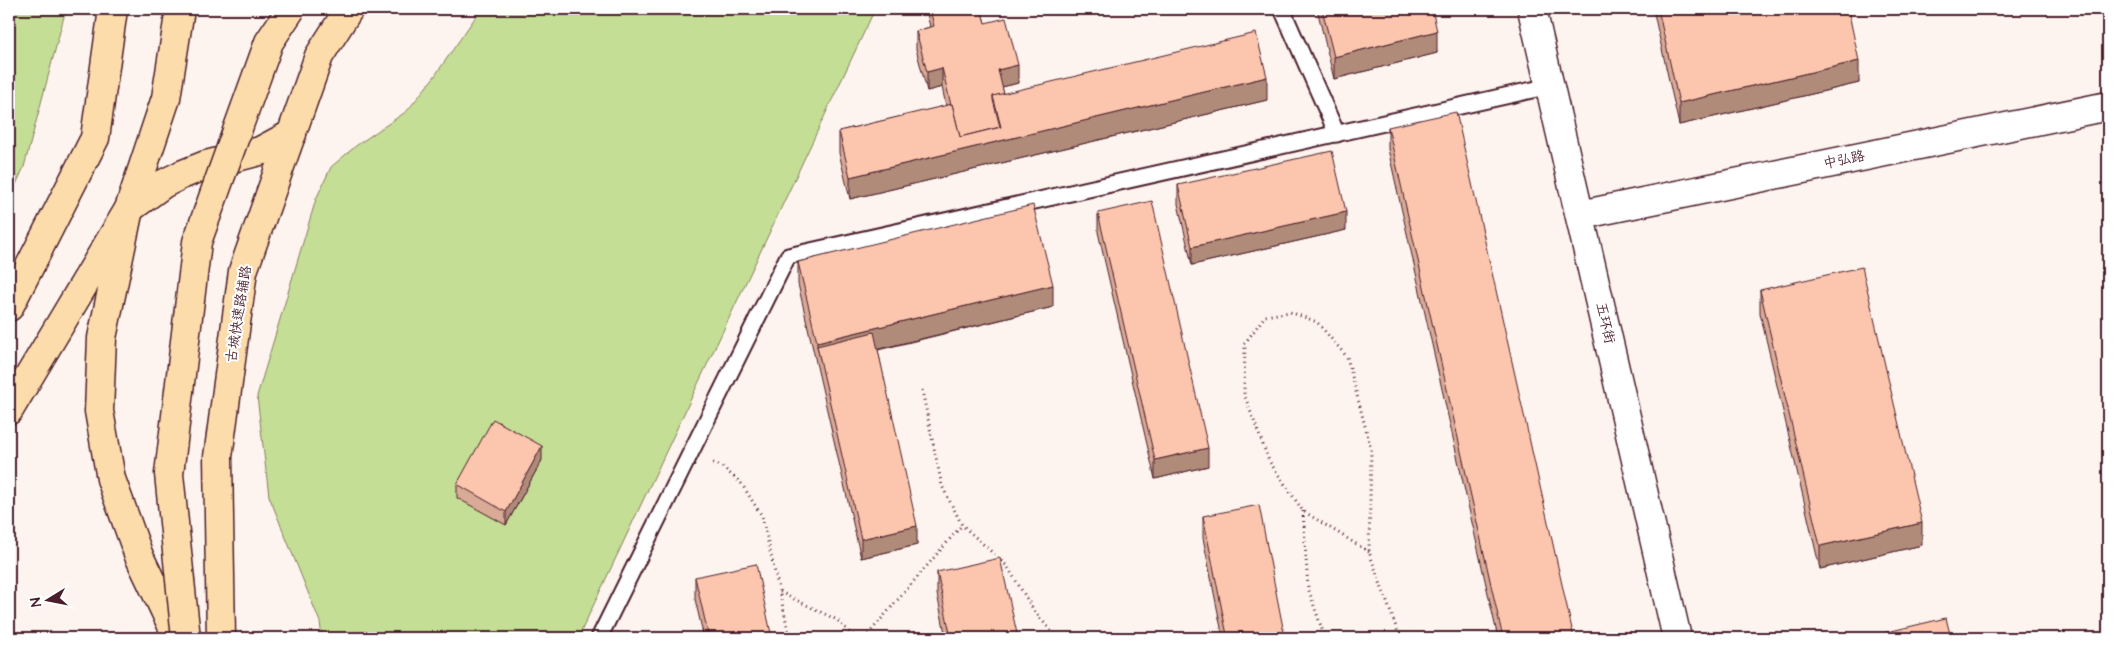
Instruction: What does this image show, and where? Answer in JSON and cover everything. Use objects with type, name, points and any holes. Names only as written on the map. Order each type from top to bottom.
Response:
[{"type":"main road","points":[[9,307],[95,138],[113,9]]},
{"type":"main road","points":[[178,638],[139,556],[111,479],[99,411],[102,338],[129,209],[166,98],[180,9]]},
{"type":"main road","points":[[186,638],[169,474],[197,242],[269,42],[291,9]]},
{"type":"main road","name":"古城快速路辅路","points":[[221,638],[218,457],[244,271],[319,56],[349,9]]},
{"type":"main road","points":[[9,410],[129,209],[163,184],[181,175],[206,165],[260,152],[292,134]]},
{"type":"street","name":"五环街","points":[[1532,9],[1677,638]]},
{"type":"street","name":"中弘路","points":[[1580,215],[2108,106]]},
{"type":"lane","points":[[1282,9],[1337,134]]},
{"type":"lane","points":[[599,638],[788,256],[1550,86]]},
{"type":"path","points":[[1369,552],[1303,511],[1269,461],[1244,394],[1245,343],[1265,316],[1290,312],[1317,322],[1346,357],[1371,450],[1369,552],[1400,638]]},
{"type":"path","points":[[922,390],[942,486],[962,525],[1006,566],[1035,612],[1057,638]]},
{"type":"path","points":[[690,454],[721,466],[741,483],[762,516],[790,638]]},
{"type":"path","points":[[1303,511],[1308,588],[1325,638]]},
{"type":"path","points":[[865,638],[962,525]]},
{"type":"path","points":[[780,592],[837,620],[856,638]]},
{"type":"green space","points":[[9,9],[66,9],[24,167],[9,200]]},
{"type":"green space","points":[[481,9],[875,9],[578,638],[322,638],[320,622],[269,496],[257,396],[316,199],[331,167],[357,145],[407,111],[434,77]]},
{"type":"building","points":[[930,9],[981,9],[985,23],[1006,18],[1018,65],[998,70],[1004,94],[993,96],[993,100],[1000,127],[960,137],[942,68],[927,72],[916,31],[934,26]]},
{"type":"building","points":[[1322,9],[1432,9],[1437,31],[1334,57]]},
{"type":"building","points":[[1658,9],[1848,9],[1859,61],[1679,103]]},
{"type":"building","points":[[1256,33],[1267,77],[850,177],[839,131],[952,104],[960,137],[1001,127],[993,96]]},
{"type":"building","points":[[1456,112],[1574,638],[1503,638],[1388,127]]},
{"type":"building","points":[[1332,151],[1346,212],[1192,247],[1178,185]]},
{"type":"building","points":[[1152,201],[1208,448],[1155,460],[1098,213]]},
{"type":"building","points":[[1033,205],[1053,285],[817,342],[798,262]]},
{"type":"building","points":[[1862,267],[1922,523],[1820,546],[1760,290]]},
{"type":"building","points":[[874,332],[917,526],[861,539],[817,346]]},
{"type":"building","points":[[493,419],[542,446],[506,512],[457,484]]},
{"type":"building","points":[[1259,505],[1285,638],[1245,638],[1243,632],[1227,635],[1203,516]]},
{"type":"building","points":[[1000,558],[1018,638],[951,638],[937,572]]},
{"type":"building","points":[[756,564],[772,638],[709,638],[695,577]]},
{"type":"building","points":[[1946,618],[1951,638],[1862,638]]}]
